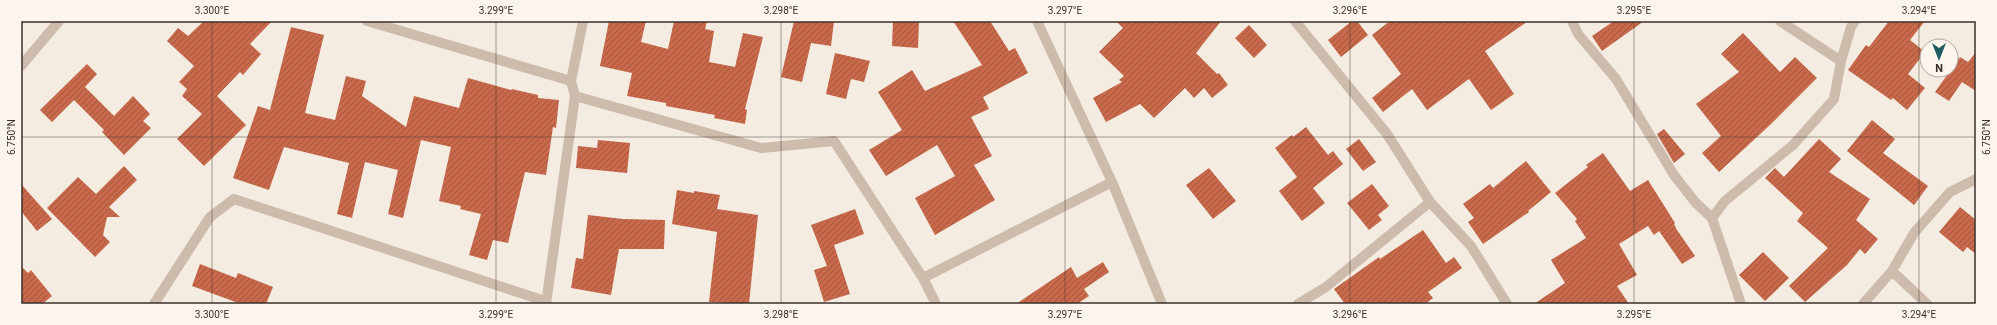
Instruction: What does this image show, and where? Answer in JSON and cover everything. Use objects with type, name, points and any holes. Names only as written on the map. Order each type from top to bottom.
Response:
[{"type":"street","points":[[21,66],[59,21]]},
{"type":"street","points":[[367,21],[571,81]]},
{"type":"street","points":[[155,304],[210,216],[234,199],[545,303],[575,96],[571,81],[582,21]]},
{"type":"street","points":[[1037,21],[1112,182],[1162,304]]},
{"type":"street","points":[[1295,21],[1387,134],[1430,202],[1471,246],[1507,304]]},
{"type":"street","points":[[1572,21],[1578,34],[1616,79],[1674,175],[1695,202],[1712,218],[1741,304]]},
{"type":"street","points":[[1780,21],[1841,61]]},
{"type":"street","points":[[1712,218],[1726,201],[1793,145],[1834,99],[1841,61],[1851,27],[1855,21]]},
{"type":"street","points":[[575,96],[761,148],[834,141],[923,278],[936,304]]},
{"type":"street","points":[[1863,304],[1892,271],[1914,233],[1950,192],[1976,179]]},
{"type":"street","points":[[923,278],[1112,182]]},
{"type":"street","points":[[1298,304],[1326,287],[1430,202]]},
{"type":"street","points":[[1892,271],[1927,304]]},
{"type":"building","points":[[204,21],[272,21],[250,44],[261,54],[243,75],[240,72],[217,96],[246,125],[204,166],[177,139],[202,114],[182,96],[187,89],[179,82],[194,66],[167,41],[178,28],[188,36]]},
{"type":"building","points":[[609,21],[646,21],[641,42],[668,49],[674,21],[707,21],[705,29],[714,31],[709,62],[735,67],[743,33],[763,37],[745,109],[747,110],[745,124],[714,118],[715,115],[666,106],[666,103],[627,96],[632,73],[600,66]]},
{"type":"building","points":[[794,21],[834,21],[831,46],[811,43],[802,82],[781,77]]},
{"type":"building","points":[[893,21],[919,21],[918,48],[892,46]]},
{"type":"building","points":[[953,21],[990,21],[1009,51],[1015,48],[1028,73],[983,97],[989,109],[971,117],[992,156],[974,165],[995,200],[935,235],[915,198],[955,176],[937,145],[886,176],[869,150],[902,130],[878,92],[912,70],[925,91],[982,65]]},
{"type":"building","points":[[1116,21],[1221,21],[1196,53],[1217,74],[1219,73],[1228,85],[1212,98],[1204,88],[1194,98],[1185,88],[1154,118],[1140,104],[1106,122],[1093,98],[1122,82],[1119,80],[1124,76],[1099,52],[1123,28]]},
{"type":"building","points":[[1352,21],[1357,21],[1368,35],[1341,57],[1328,40]]},
{"type":"building","points":[[1390,21],[1528,21],[1485,51],[1514,94],[1491,110],[1469,79],[1427,110],[1412,89],[1383,112],[1372,98],[1401,74],[1372,35]]},
{"type":"building","points":[[1614,21],[1644,21],[1602,51],[1592,36]]},
{"type":"building","points":[[1889,21],[1925,21],[1910,40],[1919,47],[1919,60],[1908,74],[1925,88],[1907,110],[1893,98],[1891,100],[1848,70],[1866,45],[1869,47]]},
{"type":"building","points":[[1249,25],[1267,45],[1254,58],[1235,38]]},
{"type":"building","points":[[291,27],[324,35],[305,113],[335,120],[346,76],[366,81],[362,96],[406,127],[414,96],[459,108],[468,78],[511,90],[538,95],[538,98],[559,100],[556,128],[553,127],[546,175],[525,172],[508,243],[493,240],[487,260],[469,255],[481,214],[460,209],[461,206],[439,201],[451,147],[421,140],[403,218],[388,214],[398,170],[365,162],[352,218],[337,214],[349,163],[284,147],[269,190],[233,178],[258,106],[270,110]]},
{"type":"building","points":[[1743,33],[1780,72],[1795,57],[1817,78],[1770,125],[1719,172],[1702,153],[1721,136],[1696,104],[1739,72],[1721,54]]},
{"type":"building","points":[[1976,52],[1976,91],[1962,82],[1949,101],[1935,92],[1945,78],[1959,78],[1960,57],[1968,62]]},
{"type":"building","points":[[835,53],[870,61],[864,82],[851,79],[846,99],[826,94]]},
{"type":"building","points":[[87,64],[97,74],[85,87],[114,116],[133,96],[150,114],[143,121],[151,128],[124,155],[102,132],[104,130],[74,100],[52,122],[40,110]]},
{"type":"building","points":[[1872,120],[1895,139],[1883,153],[1928,186],[1914,205],[1847,151]]},
{"type":"building","points":[[1306,127],[1328,155],[1333,151],[1343,164],[1313,188],[1325,203],[1302,221],[1279,191],[1297,177],[1275,148],[1292,135],[1293,137]]},
{"type":"building","points":[[1664,129],[1685,154],[1674,163],[1657,134]]},
{"type":"building","points":[[1359,139],[1376,162],[1363,171],[1346,149]]},
{"type":"building","points":[[1819,139],[1841,159],[1829,172],[1870,199],[1856,220],[1878,239],[1865,254],[1860,249],[1847,265],[1805,302],[1789,286],[1828,248],[1797,221],[1803,213],[1765,178],[1775,168],[1784,177]]},
{"type":"building","points":[[598,140],[630,143],[627,173],[576,168],[578,146],[597,148]]},
{"type":"building","points":[[1603,153],[1630,191],[1648,180],[1675,223],[1674,224],[1677,230],[1695,256],[1682,264],[1659,231],[1654,235],[1648,226],[1619,244],[1637,275],[1617,286],[1629,304],[1534,304],[1565,283],[1551,260],[1586,238],[1575,221],[1577,219],[1555,193],[1588,167],[1586,165]]},
{"type":"building","points":[[1526,161],[1551,192],[1528,211],[1529,212],[1483,244],[1468,222],[1474,218],[1463,204],[1490,184],[1493,188]]},
{"type":"building","points":[[124,166],[137,180],[109,207],[120,217],[107,217],[103,235],[110,242],[95,257],[47,208],[78,177],[96,194]]},
{"type":"building","points":[[1209,168],[1236,201],[1213,219],[1186,185]]},
{"type":"building","points":[[21,184],[52,219],[37,231],[21,211]]},
{"type":"building","points":[[1372,184],[1389,206],[1378,215],[1382,220],[1369,230],[1347,203]]},
{"type":"building","points":[[677,190],[720,195],[717,209],[758,215],[749,304],[709,302],[717,232],[672,224]]},
{"type":"building","points":[[1960,207],[1976,220],[1976,254],[1967,247],[1963,252],[1939,232]]},
{"type":"building","points":[[855,209],[864,234],[834,245],[850,294],[824,302],[814,270],[827,266],[811,225]]},
{"type":"building","points":[[588,215],[623,219],[665,220],[664,249],[619,249],[611,295],[571,288],[576,258],[583,259]]},
{"type":"building","points":[[1423,230],[1446,263],[1454,257],[1462,268],[1428,292],[1433,298],[1425,304],[1345,304],[1334,289],[1379,257],[1380,259]]},
{"type":"building","points":[[1763,252],[1789,278],[1765,301],[1739,275]]},
{"type":"building","points":[[1103,262],[1109,272],[1084,289],[1089,296],[1077,304],[1016,304],[1071,267],[1077,278]]},
{"type":"building","points":[[200,264],[236,278],[238,273],[273,287],[266,304],[241,304],[192,286]]},
{"type":"building","points":[[21,266],[28,273],[31,270],[52,296],[42,304],[21,304]]}]
